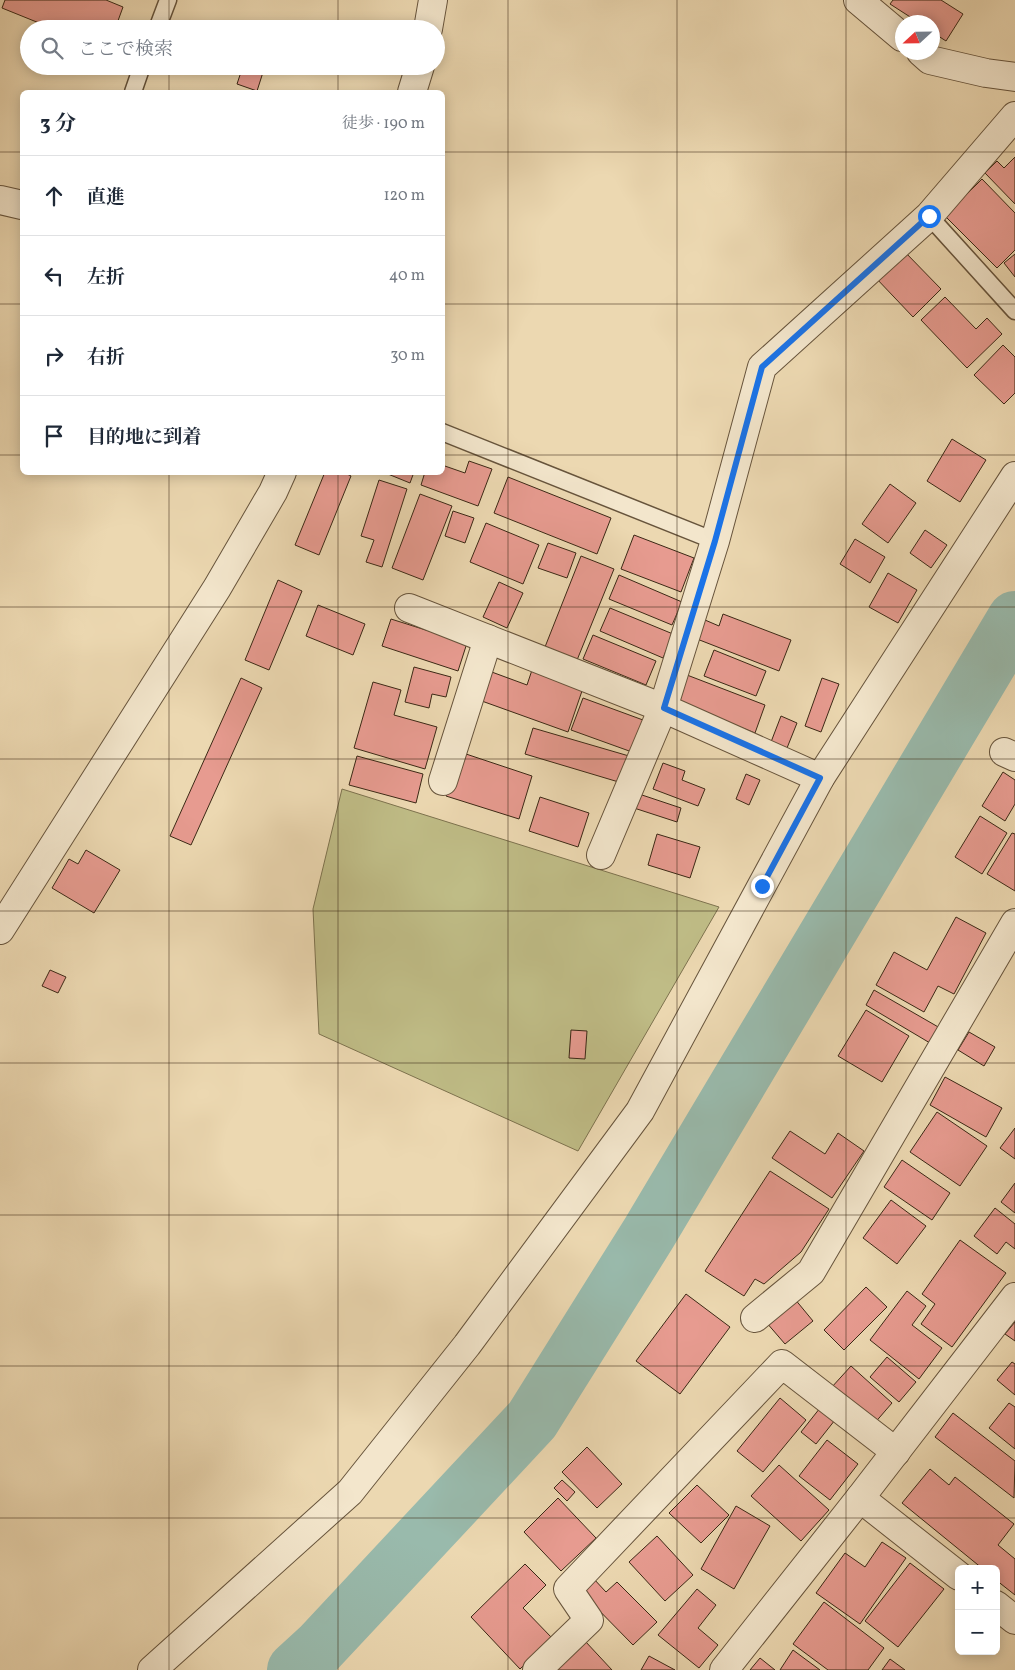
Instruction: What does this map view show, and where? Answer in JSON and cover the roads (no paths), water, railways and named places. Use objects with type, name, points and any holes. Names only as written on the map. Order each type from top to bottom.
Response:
[{"type":"street","points":[[430,20],[433,0]]},
{"type":"street","points":[[858,0],[895,31]]},
{"type":"street","points":[[930,60],[986,73],[1015,77]]},
{"type":"street","points":[[413,90],[417,75]]},
{"type":"street","points":[[601,855],[664,708],[715,541],[762,367],[929,216],[1015,116]]},
{"type":"street","points":[[0,200],[20,205]]},
{"type":"street","points":[[0,930],[217,588],[273,492],[281,475]]},
{"type":"street","points":[[152,1670],[350,1492],[467,1345],[640,1111],[820,778],[1015,476]]},
{"type":"street","points":[[409,608],[664,708],[820,778]]},
{"type":"street","points":[[443,781],[488,639]]},
{"type":"street","points":[[755,1318],[811,1272],[1015,924]]},
{"type":"street","points":[[724,1670],[896,1452],[1015,1297]]},
{"type":"street","points":[[536,1670],[589,1620],[568,1589],[782,1364],[896,1452]]},
{"type":"street","points":[[860,1498],[955,1573]]},
{"type":"street","points":[[1000,1609],[1015,1620]]},
{"type":"lane","points":[[160,20],[168,0]]},
{"type":"lane","points":[[133,90],[139,75]]},
{"type":"lane","points":[[929,216],[1015,311]]},
{"type":"lane","points":[[445,433],[715,541]]},
{"type":"waterway","points":[[295,1670],[319,1648],[532,1420],[649,1233],[1015,619]]}]
